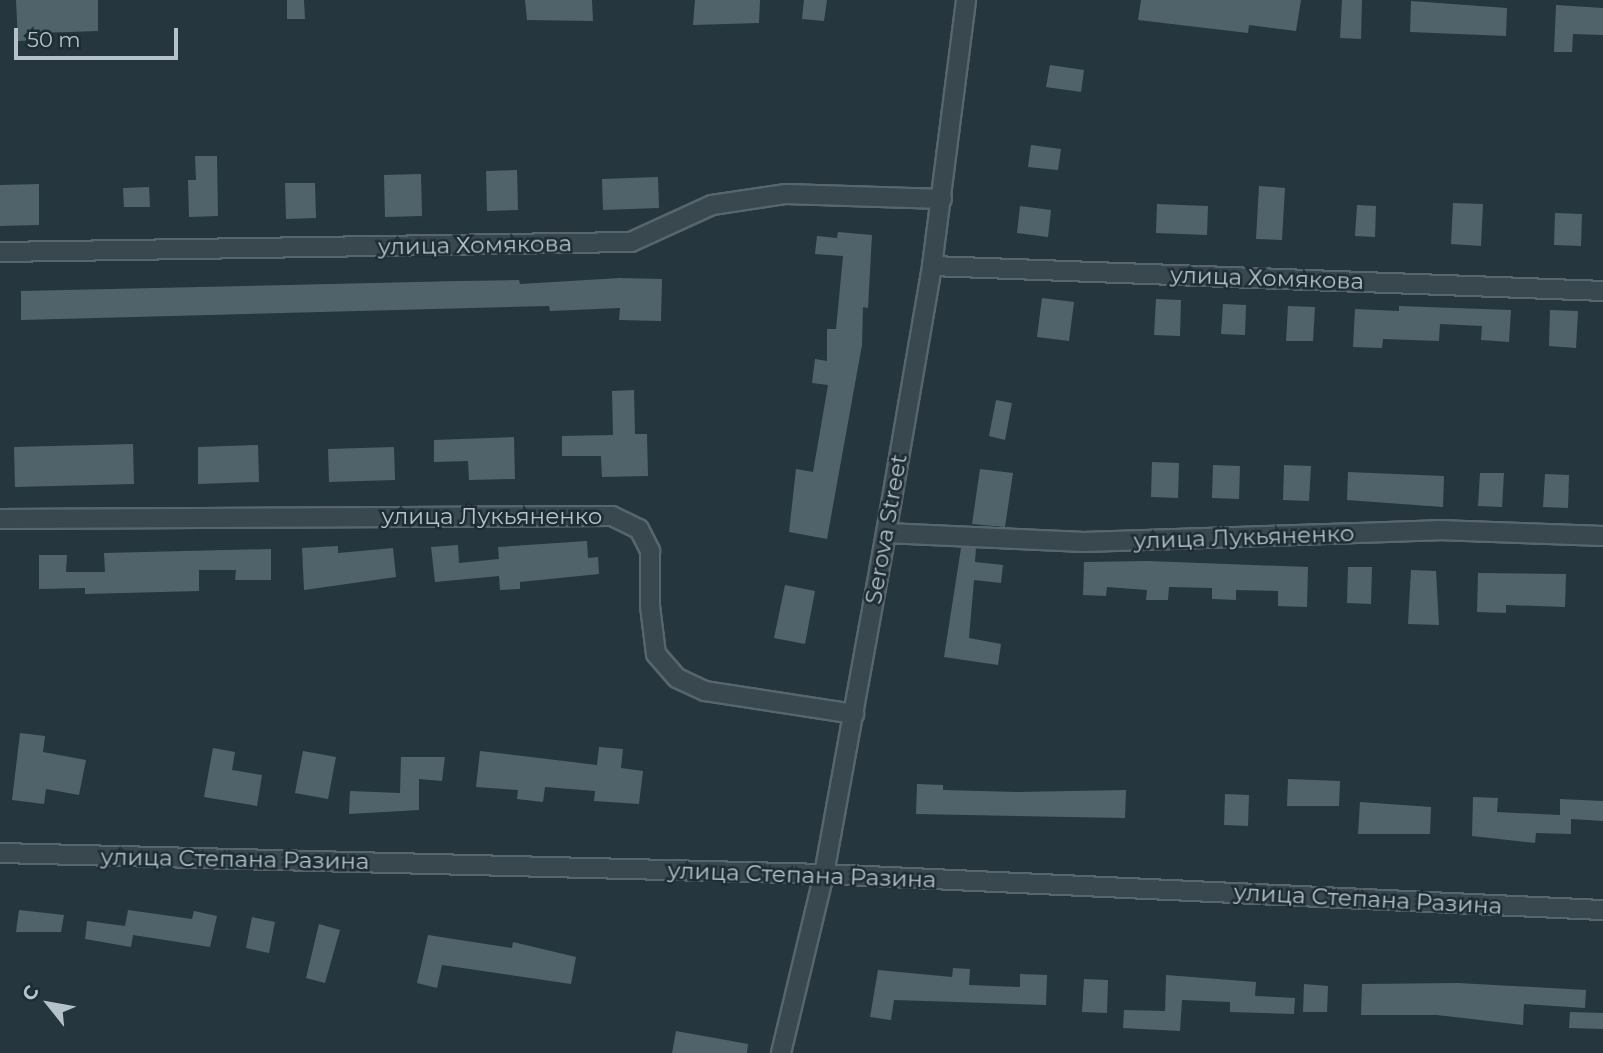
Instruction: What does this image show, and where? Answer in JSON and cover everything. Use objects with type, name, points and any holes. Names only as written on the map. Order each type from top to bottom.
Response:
[{"type":"street","name":"Serova Street","points":[[780,1053],[824,874],[886,533],[942,199],[966,0]]},
{"type":"street","name":"улица Хомякова","points":[[0,251],[631,243],[712,205],[786,194],[942,199]]},
{"type":"street","name":"улица Хомякова","points":[[932,265],[1603,291]]},
{"type":"street","name":"улица Лукьяненко","points":[[0,519],[611,516],[639,529],[650,551],[649,606],[656,654],[677,678],[705,691],[854,714]]},
{"type":"street","name":"улица Лукьяненко","points":[[886,533],[1084,542],[1438,530],[1603,536]]},
{"type":"street","name":"улица Степана Разина","points":[[0,853],[824,874],[1603,910]]},
{"type":"building","points":[[16,0],[98,0],[98,31],[39,33],[39,40],[18,41]]},
{"type":"building","points":[[287,0],[304,0],[305,19],[287,19]]},
{"type":"building","points":[[525,0],[592,0],[593,21],[527,20]]},
{"type":"building","points":[[695,0],[760,0],[759,23],[693,25]]},
{"type":"building","points":[[804,0],[827,0],[824,21],[802,19]]},
{"type":"building","points":[[1141,0],[1301,0],[1296,31],[1249,25],[1248,33],[1138,20]]},
{"type":"building","points":[[1342,0],[1362,0],[1361,39],[1340,38]]},
{"type":"building","points":[[1411,1],[1507,8],[1506,36],[1410,32]]},
{"type":"building","points":[[1556,5],[1603,8],[1603,35],[1573,34],[1572,52],[1554,52]]},
{"type":"building","points":[[1050,65],[1084,70],[1081,92],[1046,87]]},
{"type":"building","points":[[1031,145],[1061,149],[1058,170],[1028,167]]},
{"type":"building","points":[[195,156],[217,156],[218,216],[189,217],[188,180],[196,180]]},
{"type":"building","points":[[517,170],[518,210],[487,211],[486,171]]},
{"type":"building","points":[[421,174],[422,216],[385,217],[384,175]]},
{"type":"building","points":[[658,177],[659,208],[603,210],[602,179]]},
{"type":"building","points":[[285,183],[315,183],[316,218],[286,219]]},
{"type":"building","points":[[39,184],[39,225],[0,226],[0,185]]},
{"type":"building","points":[[1259,186],[1285,188],[1282,240],[1256,239]]},
{"type":"building","points":[[149,187],[150,207],[124,207],[123,188]]},
{"type":"building","points":[[1453,203],[1483,204],[1481,246],[1451,244]]},
{"type":"building","points":[[1157,204],[1208,206],[1207,235],[1156,233]]},
{"type":"building","points":[[1357,205],[1376,206],[1375,237],[1355,236]]},
{"type":"building","points":[[1020,206],[1051,210],[1048,237],[1017,233]]},
{"type":"building","points":[[1555,213],[1582,214],[1581,246],[1554,245]]},
{"type":"building","points":[[838,232],[872,235],[868,308],[863,307],[862,345],[827,539],[789,532],[796,469],[813,472],[828,385],[812,383],[815,359],[827,361],[827,329],[836,329],[843,256],[815,254],[817,236],[837,238]]},
{"type":"building","points":[[620,278],[662,279],[661,321],[619,320],[620,308],[550,311],[549,306],[21,320],[21,291],[519,280],[520,284]]},
{"type":"building","points":[[1042,298],[1074,302],[1069,341],[1037,337]]},
{"type":"building","points":[[1156,299],[1181,300],[1180,336],[1154,335]]},
{"type":"building","points":[[1223,304],[1246,305],[1245,335],[1221,334]]},
{"type":"building","points":[[1288,306],[1315,307],[1313,341],[1286,341]]},
{"type":"building","points":[[1399,306],[1511,310],[1509,342],[1481,340],[1482,326],[1440,324],[1439,341],[1383,339],[1382,348],[1353,347],[1355,309],[1399,311]]},
{"type":"building","points":[[1550,310],[1578,311],[1576,348],[1549,346]]},
{"type":"building","points":[[634,390],[635,434],[647,434],[648,476],[602,477],[601,456],[562,456],[562,436],[613,435],[612,391]]},
{"type":"building","points":[[996,400],[1012,403],[1005,440],[989,436]]},
{"type":"building","points":[[514,437],[515,479],[469,480],[468,461],[434,462],[434,440]]},
{"type":"building","points":[[133,444],[134,484],[15,487],[14,447]]},
{"type":"building","points":[[258,445],[259,482],[198,484],[198,447]]},
{"type":"building","points":[[394,447],[395,480],[329,482],[328,449]]},
{"type":"building","points":[[1152,462],[1179,463],[1178,498],[1151,497]]},
{"type":"building","points":[[1213,465],[1240,466],[1239,499],[1212,498]]},
{"type":"building","points":[[1284,465],[1311,466],[1309,501],[1283,500]]},
{"type":"building","points":[[980,469],[1013,473],[1005,527],[972,524]]},
{"type":"building","points":[[1348,472],[1444,476],[1443,507],[1347,500]]},
{"type":"building","points":[[1480,473],[1504,473],[1502,507],[1478,506]]},
{"type":"building","points":[[1545,474],[1569,475],[1568,508],[1543,507]]},
{"type":"building","points":[[587,541],[588,558],[598,557],[599,574],[520,582],[520,589],[500,590],[499,576],[435,582],[431,547],[458,545],[459,563],[499,559],[498,547]]},
{"type":"building","points":[[338,546],[338,553],[393,548],[396,577],[304,590],[302,548]]},
{"type":"building","points":[[961,548],[976,548],[975,562],[1003,565],[1001,583],[974,580],[969,638],[1001,644],[998,665],[944,657]]},
{"type":"building","points":[[271,549],[271,580],[235,580],[236,570],[199,570],[199,591],[85,594],[85,588],[39,589],[39,555],[67,555],[66,572],[105,572],[104,553]]},
{"type":"building","points":[[1148,561],[1308,567],[1307,607],[1278,606],[1278,591],[1236,590],[1236,600],[1212,599],[1212,588],[1169,587],[1168,600],[1146,600],[1147,590],[1107,587],[1106,596],[1083,595],[1084,562]]},
{"type":"building","points":[[1348,567],[1372,567],[1371,604],[1347,603]]},
{"type":"building","points":[[1411,570],[1436,571],[1439,625],[1408,624]]},
{"type":"building","points":[[1478,573],[1566,574],[1565,607],[1506,605],[1506,613],[1477,612]]},
{"type":"building","points":[[785,585],[815,591],[805,644],[774,638]]},
{"type":"building","points":[[20,733],[45,736],[43,752],[86,760],[79,795],[46,789],[44,804],[12,800]]},
{"type":"building","points":[[599,747],[623,749],[621,768],[643,771],[639,804],[594,801],[595,791],[545,787],[543,802],[517,799],[518,790],[476,787],[480,751],[597,765]]},
{"type":"building","points":[[213,748],[235,752],[232,770],[262,775],[257,806],[204,797]]},
{"type":"building","points":[[303,751],[336,757],[328,799],[295,793]]},
{"type":"building","points":[[401,757],[445,757],[442,781],[419,779],[419,810],[349,814],[350,791],[400,793]]},
{"type":"building","points":[[1288,779],[1340,781],[1339,806],[1287,806]]},
{"type":"building","points":[[917,784],[943,785],[943,790],[1126,790],[1125,818],[916,814]]},
{"type":"building","points":[[1225,794],[1249,795],[1248,826],[1224,825]]},
{"type":"building","points":[[1473,797],[1498,798],[1497,812],[1560,815],[1560,799],[1603,801],[1603,821],[1571,819],[1571,834],[1536,833],[1535,843],[1472,836]]},
{"type":"building","points":[[1360,802],[1431,807],[1430,834],[1358,834]]},
{"type":"building","points":[[19,910],[64,915],[61,932],[16,932]]},
{"type":"building","points":[[128,910],[192,919],[194,911],[217,916],[210,947],[133,935],[131,947],[85,939],[87,921],[125,926]]},
{"type":"building","points":[[252,917],[275,922],[269,953],[246,948]]},
{"type":"building","points":[[319,924],[340,930],[325,983],[306,978]]},
{"type":"building","points":[[428,935],[512,948],[513,942],[576,957],[571,984],[442,965],[437,988],[417,983]]},
{"type":"building","points":[[953,968],[970,969],[969,985],[1020,987],[1020,974],[1047,975],[1046,1005],[894,1000],[891,1020],[870,1017],[878,970],[952,977]]},
{"type":"building","points":[[1166,975],[1256,982],[1255,996],[1295,998],[1294,1014],[1230,1012],[1230,1002],[1182,1000],[1180,1031],[1123,1028],[1124,1010],[1165,1011]]},
{"type":"building","points":[[1084,979],[1108,980],[1107,1013],[1082,1012]]},
{"type":"building","points":[[1458,983],[1586,990],[1585,1008],[1524,1004],[1523,1025],[1437,1015],[1361,1015],[1362,984]]},
{"type":"building","points":[[1304,984],[1328,986],[1327,1012],[1303,1012]]},
{"type":"building","points":[[1570,1012],[1603,1013],[1603,1029],[1569,1028]]},
{"type":"building","points":[[676,1031],[748,1044],[747,1053],[672,1053]]}]
